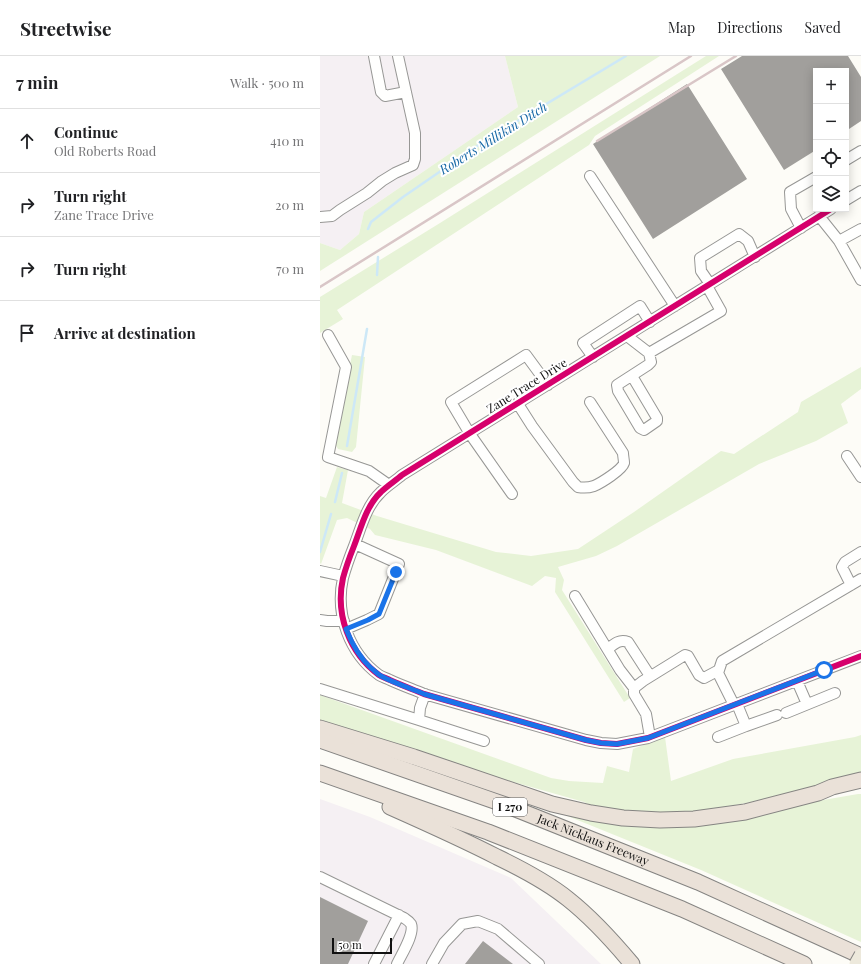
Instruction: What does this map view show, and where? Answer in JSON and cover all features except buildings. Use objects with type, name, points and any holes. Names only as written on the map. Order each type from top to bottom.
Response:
[{"type":"highway","points":[[320,728],[414,757],[552,804],[591,813],[623,818],[660,820],[694,819],[745,812],[861,780]]},
{"type":"highway","name":"Jack Nicklaus Freeway","points":[[320,740],[518,810],[698,882],[861,955]]},
{"type":"highway","points":[[320,774],[481,849],[541,880],[567,898],[588,916],[613,941],[632,964]]},
{"type":"highway","name":"I 270","points":[[320,774],[495,835],[682,909],[804,964]]},
{"type":"highway","points":[[818,793],[861,790]]},
{"type":"main road","points":[[856,964],[861,955]]},
{"type":"street","points":[[374,56],[381,92],[385,96],[406,92]]},
{"type":"street","points":[[320,217],[332,216],[367,193],[382,181],[413,165],[415,159],[415,133],[398,56]]},
{"type":"street","points":[[849,158],[861,151]]},
{"type":"street","points":[[590,176],[675,306]]},
{"type":"street","points":[[802,228],[792,209],[790,192],[813,179]]},
{"type":"street","points":[[849,198],[861,190]]},
{"type":"street","name":"Zane Trace Drive","points":[[826,212],[389,485],[380,493],[368,510],[343,576],[341,608],[344,625],[357,652],[363,660],[380,675],[425,694],[601,743],[617,744],[650,737],[861,656]]},
{"type":"street","points":[[819,216],[838,242],[861,280]]},
{"type":"street","points":[[838,242],[861,229]]},
{"type":"street","points":[[649,353],[721,311],[701,271],[700,258],[739,234],[748,240],[755,256]]},
{"type":"street","points":[[593,357],[583,343],[640,306],[650,322]]},
{"type":"street","points":[[328,335],[346,367],[324,456],[369,471],[389,485]]},
{"type":"street","points":[[627,336],[649,353],[651,362],[617,385],[618,391],[640,428],[644,430],[657,421],[657,418],[632,376]]},
{"type":"street","points":[[512,494],[470,434],[451,402],[526,355],[548,385]]},
{"type":"street","points":[[518,404],[532,426],[573,482],[578,487],[586,488],[595,486],[620,469],[624,462],[623,453],[590,402]]},
{"type":"street","points":[[847,456],[861,477]]},
{"type":"street","points":[[320,620],[344,625],[368,620],[379,614],[399,564],[355,544]]},
{"type":"street","points":[[851,585],[842,567],[845,562],[861,552]]},
{"type":"street","points":[[320,570],[343,576]]},
{"type":"street","points":[[746,726],[736,704],[718,672],[722,661],[861,579]]},
{"type":"street","points":[[575,596],[620,670],[634,688],[634,694],[646,714],[650,737]]},
{"type":"street","points":[[608,649],[623,640],[628,642],[650,676]]},
{"type":"street","points":[[634,688],[650,676],[685,655],[688,656],[699,675],[704,678],[719,670]]},
{"type":"street","points":[[797,681],[807,704]]},
{"type":"street","points":[[320,689],[484,741]]},
{"type":"street","points":[[718,738],[835,693]]},
{"type":"street","points":[[419,720],[420,708],[425,694]]},
{"type":"street","points":[[320,878],[399,915],[410,922],[412,928],[410,937],[397,964]]},
{"type":"street","points":[[374,964],[399,915]]},
{"type":"street","points":[[432,964],[444,943],[462,924],[478,921],[498,929],[539,964]]},
{"type":"shaded area","points":[[320,56],[505,56],[518,107],[364,212],[359,234],[340,250],[320,243]]},
{"type":"shaded area","points":[[320,799],[370,817],[511,878],[601,964],[320,964]]},
{"type":"green space","points":[[505,56],[660,56],[320,271],[320,243],[340,250],[359,234],[364,212],[518,107]]},
{"type":"green space","points":[[706,56],[719,56],[595,136],[589,145],[337,310],[343,319],[320,333],[320,297]]},
{"type":"green space","points":[[352,355],[365,357],[356,447],[352,452],[338,449],[334,442]]},
{"type":"green space","points":[[861,367],[861,389],[841,404],[848,423],[816,441],[759,464],[617,546],[596,556],[558,567],[564,580],[562,590],[630,698],[624,702],[555,592],[556,578],[545,576],[532,586],[436,550],[375,535],[370,529],[347,518],[337,520],[321,564],[320,563],[320,496],[326,498],[337,467],[348,470],[342,503],[377,516],[496,552],[531,556],[578,549],[721,451],[734,454],[798,412],[801,402]]},
{"type":"green space","points":[[320,695],[551,778],[569,781],[603,783],[607,766],[629,772],[633,749],[665,737],[671,781],[733,759],[861,735],[861,775],[751,802],[697,812],[632,813],[594,807],[584,802],[471,770],[320,721]]},
{"type":"green space","points":[[861,794],[861,942],[701,870],[565,815],[566,812],[610,822],[765,811]]},
{"type":"waterway","name":"Roberts Millikin Ditch","points":[[368,229],[371,222],[403,197],[483,142],[626,56]]},
{"type":"waterway","name":"Roberts Millikin Ditch","points":[[377,275],[378,257]]},
{"type":"waterway","name":"Roberts Millikin Ditch","points":[[347,446],[367,329]]},
{"type":"waterway","name":"Roberts Millikin Ditch","points":[[335,502],[342,473]]},
{"type":"waterway","name":"Roberts Millikin Ditch","points":[[320,552],[331,514]]},
{"type":"railway","points":[[320,287],[691,56]]},
{"type":"railway","points":[[597,141],[736,56]]},
{"type":"cycle path","points":[[826,212],[402,475],[381,492],[368,510],[348,562],[343,578],[341,605],[343,619],[352,644],[360,656],[380,676],[424,694],[601,743],[617,744],[648,738],[861,656]]},
{"type":"route","points":[[396,572],[379,614],[346,629],[350,641],[363,660],[380,675],[424,694],[586,740],[617,744],[648,738],[824,670]]}]
